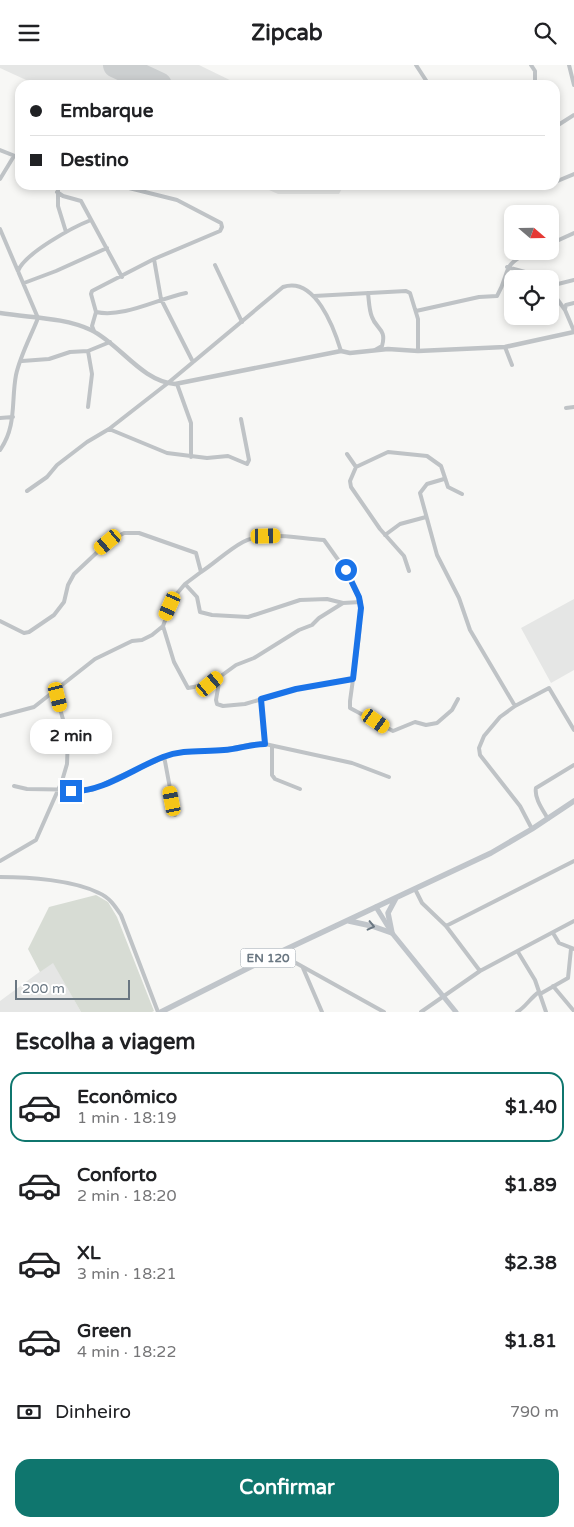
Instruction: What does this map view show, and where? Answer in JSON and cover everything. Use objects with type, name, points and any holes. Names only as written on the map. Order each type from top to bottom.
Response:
[{"type":"main road","name":"EN 120","points":[[160,1012],[278,953],[415,889],[532,829],[574,801]]},
{"type":"main road","points":[[392,933],[388,913],[396,898]]},
{"type":"main road","points":[[376,907],[392,933],[456,1012]]},
{"type":"main road","points":[[348,921],[392,933]]},
{"type":"street","points":[[416,65],[426,80]]},
{"type":"street","points":[[530,65],[535,71],[535,80]]},
{"type":"street","points":[[569,65],[574,85]]},
{"type":"street","points":[[560,124],[574,115]]},
{"type":"street","points":[[0,150],[14,156],[0,179]]},
{"type":"street","points":[[560,180],[574,174]]},
{"type":"street","points":[[94,332],[92,326],[96,312],[91,292],[154,259],[220,231],[223,224],[176,200],[137,190]]},
{"type":"street","points":[[57,192],[80,201],[122,277]]},
{"type":"street","points":[[57,192],[58,207],[66,232]]},
{"type":"street","points":[[18,271],[21,264],[42,247],[66,232],[91,220]]},
{"type":"street","points":[[0,229],[38,317],[16,375],[13,417],[5,442],[0,450]]},
{"type":"street","points":[[559,240],[574,233]]},
{"type":"street","points":[[24,283],[107,248]]},
{"type":"street","points":[[154,259],[161,299],[193,362]]},
{"type":"street","points":[[416,311],[479,297],[497,296],[507,267],[515,260]]},
{"type":"street","points":[[215,265],[242,322]]},
{"type":"street","points":[[507,267],[518,270]]},
{"type":"street","points":[[559,284],[574,280]]},
{"type":"street","points":[[27,491],[38,485],[57,465],[87,442],[109,429],[168,383],[283,287],[298,286],[314,296],[333,328],[342,351]]},
{"type":"street","points":[[314,296],[406,291],[410,293],[416,311],[418,351]]},
{"type":"street","points":[[96,312],[123,312],[186,293]]},
{"type":"street","points":[[368,293],[372,317],[381,329],[384,341],[378,349],[371,351]]},
{"type":"street","points":[[0,313],[71,323],[94,332],[110,342],[144,370],[168,383],[178,384],[342,351],[350,353],[388,349],[418,351],[505,347],[574,332],[565,310],[559,302]]},
{"type":"street","points":[[565,310],[566,305],[574,303]]},
{"type":"street","points":[[22,361],[49,359],[70,352],[88,351],[110,342]]},
{"type":"street","points":[[505,347],[512,365]]},
{"type":"street","points":[[88,351],[92,374],[88,407]]},
{"type":"street","points":[[178,384],[191,423],[191,457]]},
{"type":"street","points":[[566,408],[574,407]]},
{"type":"street","points":[[0,418],[13,417]]},
{"type":"street","points":[[109,429],[167,453],[191,457],[228,456],[247,463],[249,460],[248,445],[242,419]]},
{"type":"street","points":[[409,571],[404,556],[385,535],[350,486],[350,481],[356,467],[376,456],[398,452],[431,458],[441,466],[444,479],[452,490],[462,493]]},
{"type":"street","points":[[347,454],[356,467]]},
{"type":"street","points":[[444,479],[427,484],[420,493],[437,555],[459,598],[470,630],[515,706]]},
{"type":"street","points":[[385,535],[400,525],[426,517]]},
{"type":"street","points":[[0,621],[24,633],[44,623],[59,610],[74,574],[108,542],[124,533],[138,533],[193,551],[198,559],[201,572]]},
{"type":"street","points":[[0,716],[34,707],[95,659],[132,641],[147,638],[163,626],[174,597],[185,583],[229,551],[254,538],[278,536],[324,540],[344,568],[361,602],[360,636],[350,707],[393,731],[415,722],[426,725],[437,723],[452,711],[458,699]]},
{"type":"street","points":[[185,583],[198,597],[200,612],[212,615],[248,617],[300,600],[327,599],[343,603],[361,602]]},
{"type":"street","points":[[163,626],[174,662],[188,689],[210,684],[236,665],[254,658],[299,630],[312,625],[319,618],[343,603]]},
{"type":"street","points":[[220,677],[216,696],[220,705],[245,704],[296,689],[353,679]]},
{"type":"street","points":[[532,829],[520,806],[480,755],[479,748],[484,736],[515,706],[549,689],[574,730]]},
{"type":"street","points":[[0,861],[36,840],[67,764],[68,737],[55,691]]},
{"type":"street","points":[[261,699],[265,744]]},
{"type":"street","points":[[14,786],[92,791],[164,756],[184,751],[223,750],[253,744],[265,744],[352,763],[389,777]]},
{"type":"street","points":[[272,746],[272,775],[275,779],[300,789]]},
{"type":"street","points":[[164,756],[175,815]]},
{"type":"street","points":[[548,819],[541,807],[535,791],[536,788],[574,765]]},
{"type":"street","points":[[446,926],[574,861]]},
{"type":"street","points":[[0,877],[62,883],[100,893],[112,902],[121,915],[160,1012]]},
{"type":"street","points":[[415,889],[422,903],[446,926],[480,971]]},
{"type":"street","points":[[421,1012],[480,971],[574,922]]},
{"type":"street","points":[[517,1012],[523,1008],[530,997],[553,986],[569,975],[572,949],[559,943],[553,933]]},
{"type":"street","points":[[518,952],[533,975],[546,1012]]},
{"type":"street","points":[[278,953],[384,1012]]},
{"type":"street","points":[[303,968],[322,1012]]},
{"type":"street","points":[[553,986],[574,1011]]},
{"type":"street","points":[[372,1012],[376,1008]]},
{"type":"shaded area","points":[[0,65],[199,65],[230,80],[26,80],[0,68]]},
{"type":"shaded area","points":[[269,190],[341,190],[339,194],[278,194]]},
{"type":"shaded area","points":[[574,599],[574,670],[551,683],[521,628]]},
{"type":"shaded area","points":[[96,895],[108,902],[117,917],[154,1011],[152,1012],[81,1012],[53,963],[40,972],[28,949],[49,907]]},
{"type":"shaded area","points":[[53,962],[81,1012],[0,1012],[0,1001]]},
{"type":"runway","points":[[116,65],[148,80]]},
{"type":"route","points":[[71,791],[92,791],[164,756],[184,751],[223,750],[253,744],[265,744],[261,699],[296,689],[353,679],[360,636],[361,602],[346,570]]}]
